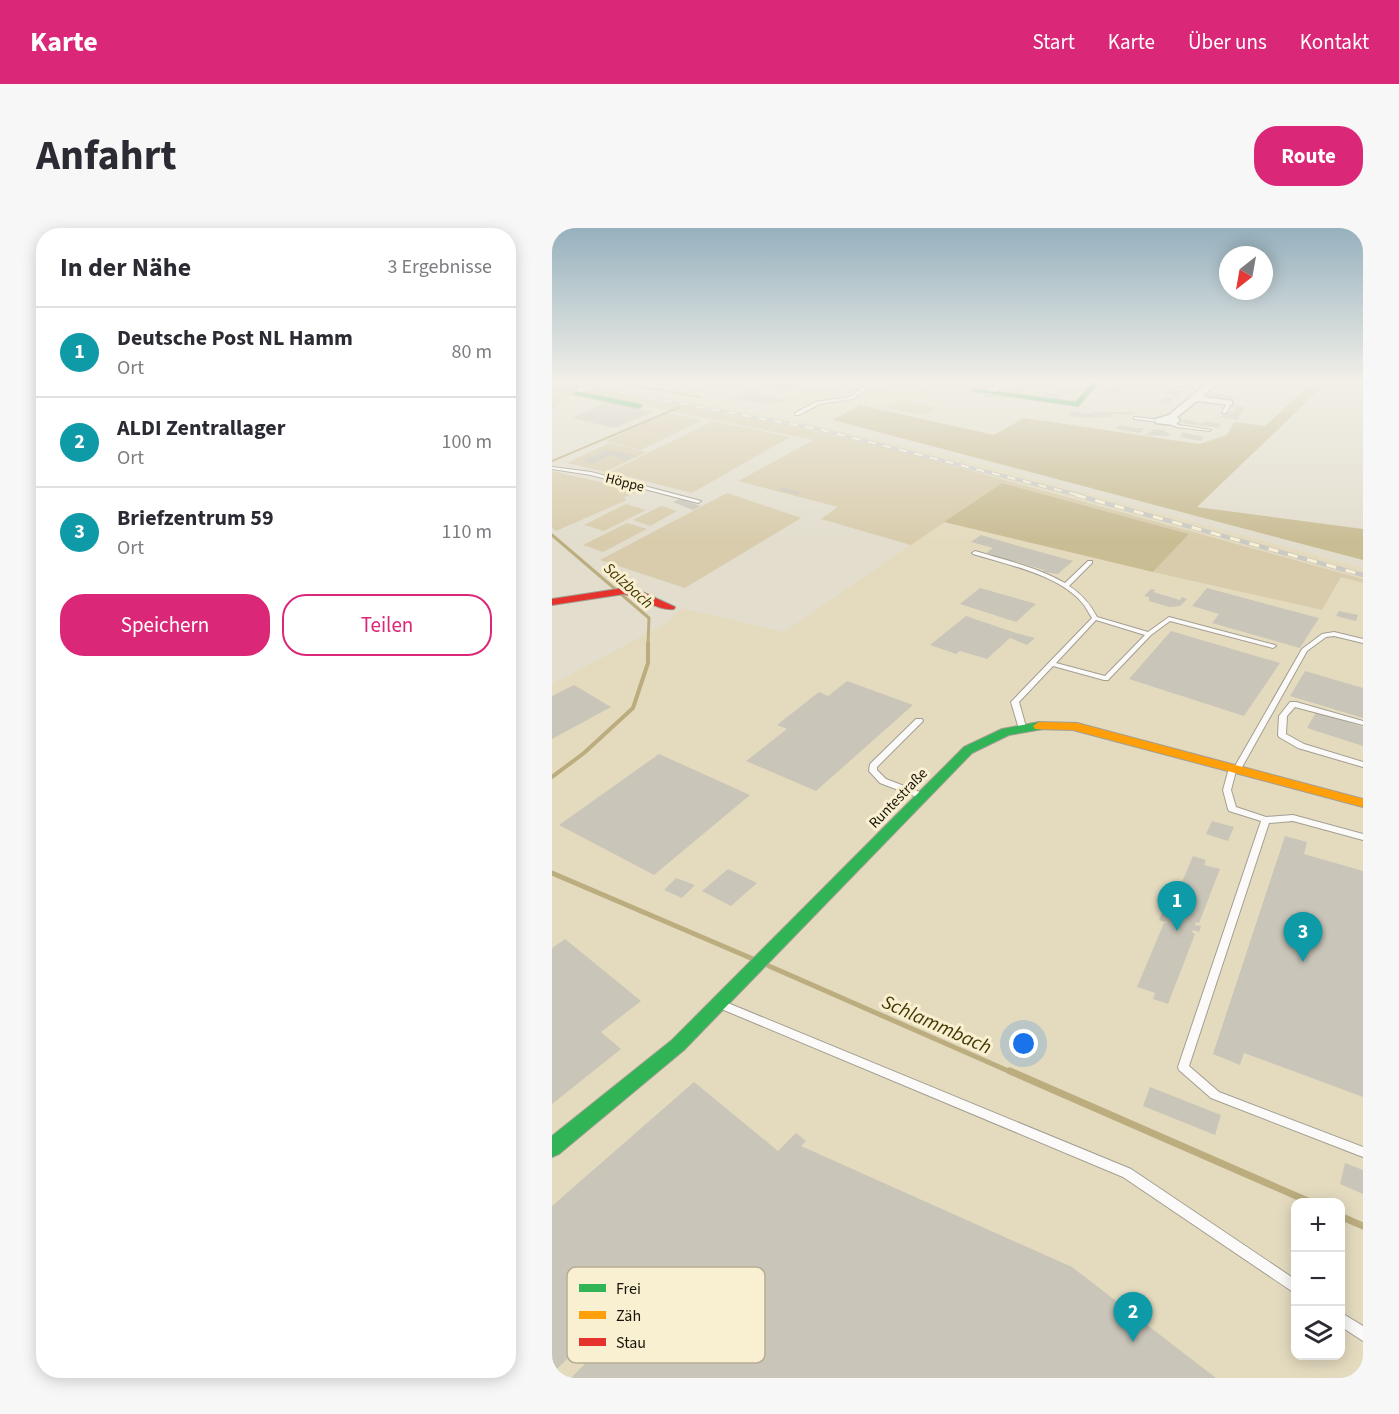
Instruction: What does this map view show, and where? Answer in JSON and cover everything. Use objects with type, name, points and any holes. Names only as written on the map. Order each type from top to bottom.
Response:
[{"type":"street","points":[[552,602],[624,591],[636,593],[670,607]]},
{"type":"street","name":"Runtestraße","points":[[552,1148],[678,1045],[968,750],[1003,731],[1022,727],[1073,726],[1363,803]]},
{"type":"lane","name":"Höppe","points":[[552,468],[591,474],[698,501]]},
{"type":"lane","points":[[975,553],[1050,578],[1065,586],[1078,594],[1092,608],[1095,618]]},
{"type":"lane","points":[[1065,586],[1090,562]]},
{"type":"lane","points":[[1095,618],[1149,634]]},
{"type":"lane","points":[[1022,727],[1015,702],[1095,618]]},
{"type":"lane","points":[[1052,663],[1106,679],[1149,634],[1169,619],[1273,646]]},
{"type":"lane","points":[[1363,641],[1324,634],[1304,650],[1235,769],[1227,790],[1232,809],[1266,820],[1293,818],[1363,837]]},
{"type":"lane","points":[[1363,723],[1293,704],[1283,716],[1282,735],[1300,746],[1363,765]]},
{"type":"lane","points":[[919,721],[873,766],[873,771],[883,781],[922,796]]},
{"type":"lane","points":[[1266,820],[1183,1067],[1215,1095],[1363,1152]]},
{"type":"lane","points":[[719,1004],[1127,1173],[1291,1285]]},
{"type":"lane","points":[[1345,1321],[1363,1334]]},
{"type":"shaded area","points":[[622,434],[674,434],[641,450],[606,441]]},
{"type":"shaded area","points":[[687,434],[774,434],[790,437],[692,493],[610,472]]},
{"type":"shaded area","points":[[783,434],[825,434],[889,448],[1363,579],[1363,583],[1341,577],[1322,610],[1153,572],[1189,534],[1002,483],[911,545],[821,519],[838,507],[738,481],[814,440]]},
{"type":"shaded area","points":[[825,434],[854,434],[947,455],[1363,568],[1363,579],[889,448]]},
{"type":"shaded area","points":[[885,434],[1129,434],[1199,444],[1227,435],[1273,434],[1197,507],[1363,529],[1363,560]]},
{"type":"shaded area","points":[[609,443],[647,452],[605,472],[567,463]]},
{"type":"shaded area","points":[[552,471],[639,491],[623,498],[627,500],[556,531],[552,528]]},
{"type":"shaded area","points":[[1002,483],[1189,534],[1153,572],[944,522]]},
{"type":"shaded area","points":[[727,493],[801,518],[685,588],[600,560]]},
{"type":"shaded area","points":[[626,504],[646,510],[604,531],[584,525]]},
{"type":"shaded area","points":[[661,506],[677,511],[650,526],[633,520]]},
{"type":"shaded area","points":[[944,522],[1321,610],[1341,577],[1363,583],[1363,1378],[552,1378],[552,684],[669,622],[681,608],[784,632]]},
{"type":"shaded area","points":[[627,523],[647,529],[603,552],[583,545]]},
{"type":"building","points":[[1147,434],[1170,434],[1168,436],[1145,435]]},
{"type":"building","points":[[1182,434],[1203,436],[1201,441],[1180,437]]},
{"type":"building","points":[[606,450],[636,456],[625,461],[611,455],[593,464],[582,461]]},
{"type":"building","points":[[783,487],[802,493],[797,495],[778,490]]},
{"type":"building","points":[[680,499],[701,506],[693,510],[673,502]]},
{"type":"building","points":[[981,535],[1073,561],[1058,574],[1043,572],[1044,570],[986,553],[993,548],[971,542]]},
{"type":"building","points":[[980,588],[1036,604],[1016,622],[960,604]]},
{"type":"building","points":[[1207,588],[1319,618],[1300,648],[1212,623],[1219,614],[1192,606]]},
{"type":"building","points":[[1151,589],[1156,590],[1153,592],[1180,600],[1182,597],[1187,599],[1180,606],[1170,607],[1159,604],[1149,601],[1149,597],[1144,596]]},
{"type":"building","points":[[1339,611],[1358,615],[1356,621],[1336,616]]},
{"type":"building","points":[[966,616],[1035,638],[1027,645],[1010,638],[987,659],[960,651],[956,654],[930,645]]},
{"type":"building","points":[[1171,631],[1280,663],[1244,716],[1129,679]]},
{"type":"building","points":[[1305,671],[1363,688],[1363,718],[1290,696]]},
{"type":"building","points":[[847,681],[913,705],[816,791],[746,761],[787,729],[777,725],[819,692],[828,696]]},
{"type":"building","points":[[574,685],[611,707],[552,739],[552,696]]},
{"type":"building","points":[[1316,712],[1363,727],[1363,746],[1307,728]]},
{"type":"building","points":[[659,754],[750,795],[654,875],[559,825]]},
{"type":"building","points":[[1212,821],[1234,827],[1228,841],[1206,834]]},
{"type":"building","points":[[1285,836],[1307,842],[1304,854],[1363,871],[1363,1097],[1244,1053],[1240,1065],[1213,1054]]},
{"type":"building","points":[[1193,856],[1206,860],[1204,865],[1220,869],[1199,923],[1196,922],[1195,925],[1201,926],[1199,932],[1193,930],[1192,932],[1195,934],[1168,1004],[1153,999],[1155,993],[1137,987],[1164,923],[1168,923],[1159,920],[1162,913],[1171,916],[1172,914],[1169,913]]},
{"type":"building","points":[[728,869],[757,883],[731,906],[702,891]]},
{"type":"building","points":[[676,878],[695,885],[682,898],[664,890]]},
{"type":"building","points":[[565,939],[641,1001],[601,1032],[621,1049],[552,1104],[552,948]]},
{"type":"building","points":[[694,1082],[778,1151],[796,1133],[806,1141],[801,1146],[1072,1267],[1216,1378],[571,1378],[586,1363],[765,1363],[765,1267],[567,1267],[567,1359],[552,1374],[552,1206]]},
{"type":"building","points":[[1150,1087],[1221,1115],[1215,1135],[1143,1106]]},
{"type":"building","points":[[1345,1163],[1363,1170],[1363,1194],[1340,1184]]},
{"type":"waterway","name":"Salzbach","points":[[552,461],[617,434]]},
{"type":"waterway","name":"Salzbach","points":[[552,535],[649,618],[648,644]]},
{"type":"waterway","name":"Salzbach","points":[[552,777],[584,753],[633,708],[648,663],[648,644]]},
{"type":"waterway","name":"Schlammbach","points":[[552,873],[753,959]]},
{"type":"waterway","name":"Schlammbach","points":[[769,966],[1013,1073]]},
{"type":"waterway","name":"Schlammbach","points":[[1010,1071],[1301,1198]]},
{"type":"waterway","name":"Schlammbach","points":[[1345,1218],[1363,1226]]},
{"type":"railway","points":[[836,434],[1082,496]]},
{"type":"railway","points":[[1076,495],[1363,575]]},
{"type":"traffic: fast","points":[[552,1148],[678,1045],[968,750],[1006,732],[1039,726]]},
{"type":"traffic: slow","points":[[1039,726],[1073,726],[1363,803]]},
{"type":"traffic: jam","points":[[552,602],[624,591],[636,593],[670,607]]},
{"type":"place","name":"Deutsche Post NL Hamm","points":[[1177,931]]},
{"type":"place","name":"Briefzentrum 59","points":[[1303,962]]},
{"type":"place","name":"ALDI Zentrallager","points":[[1133,1342]]}]
